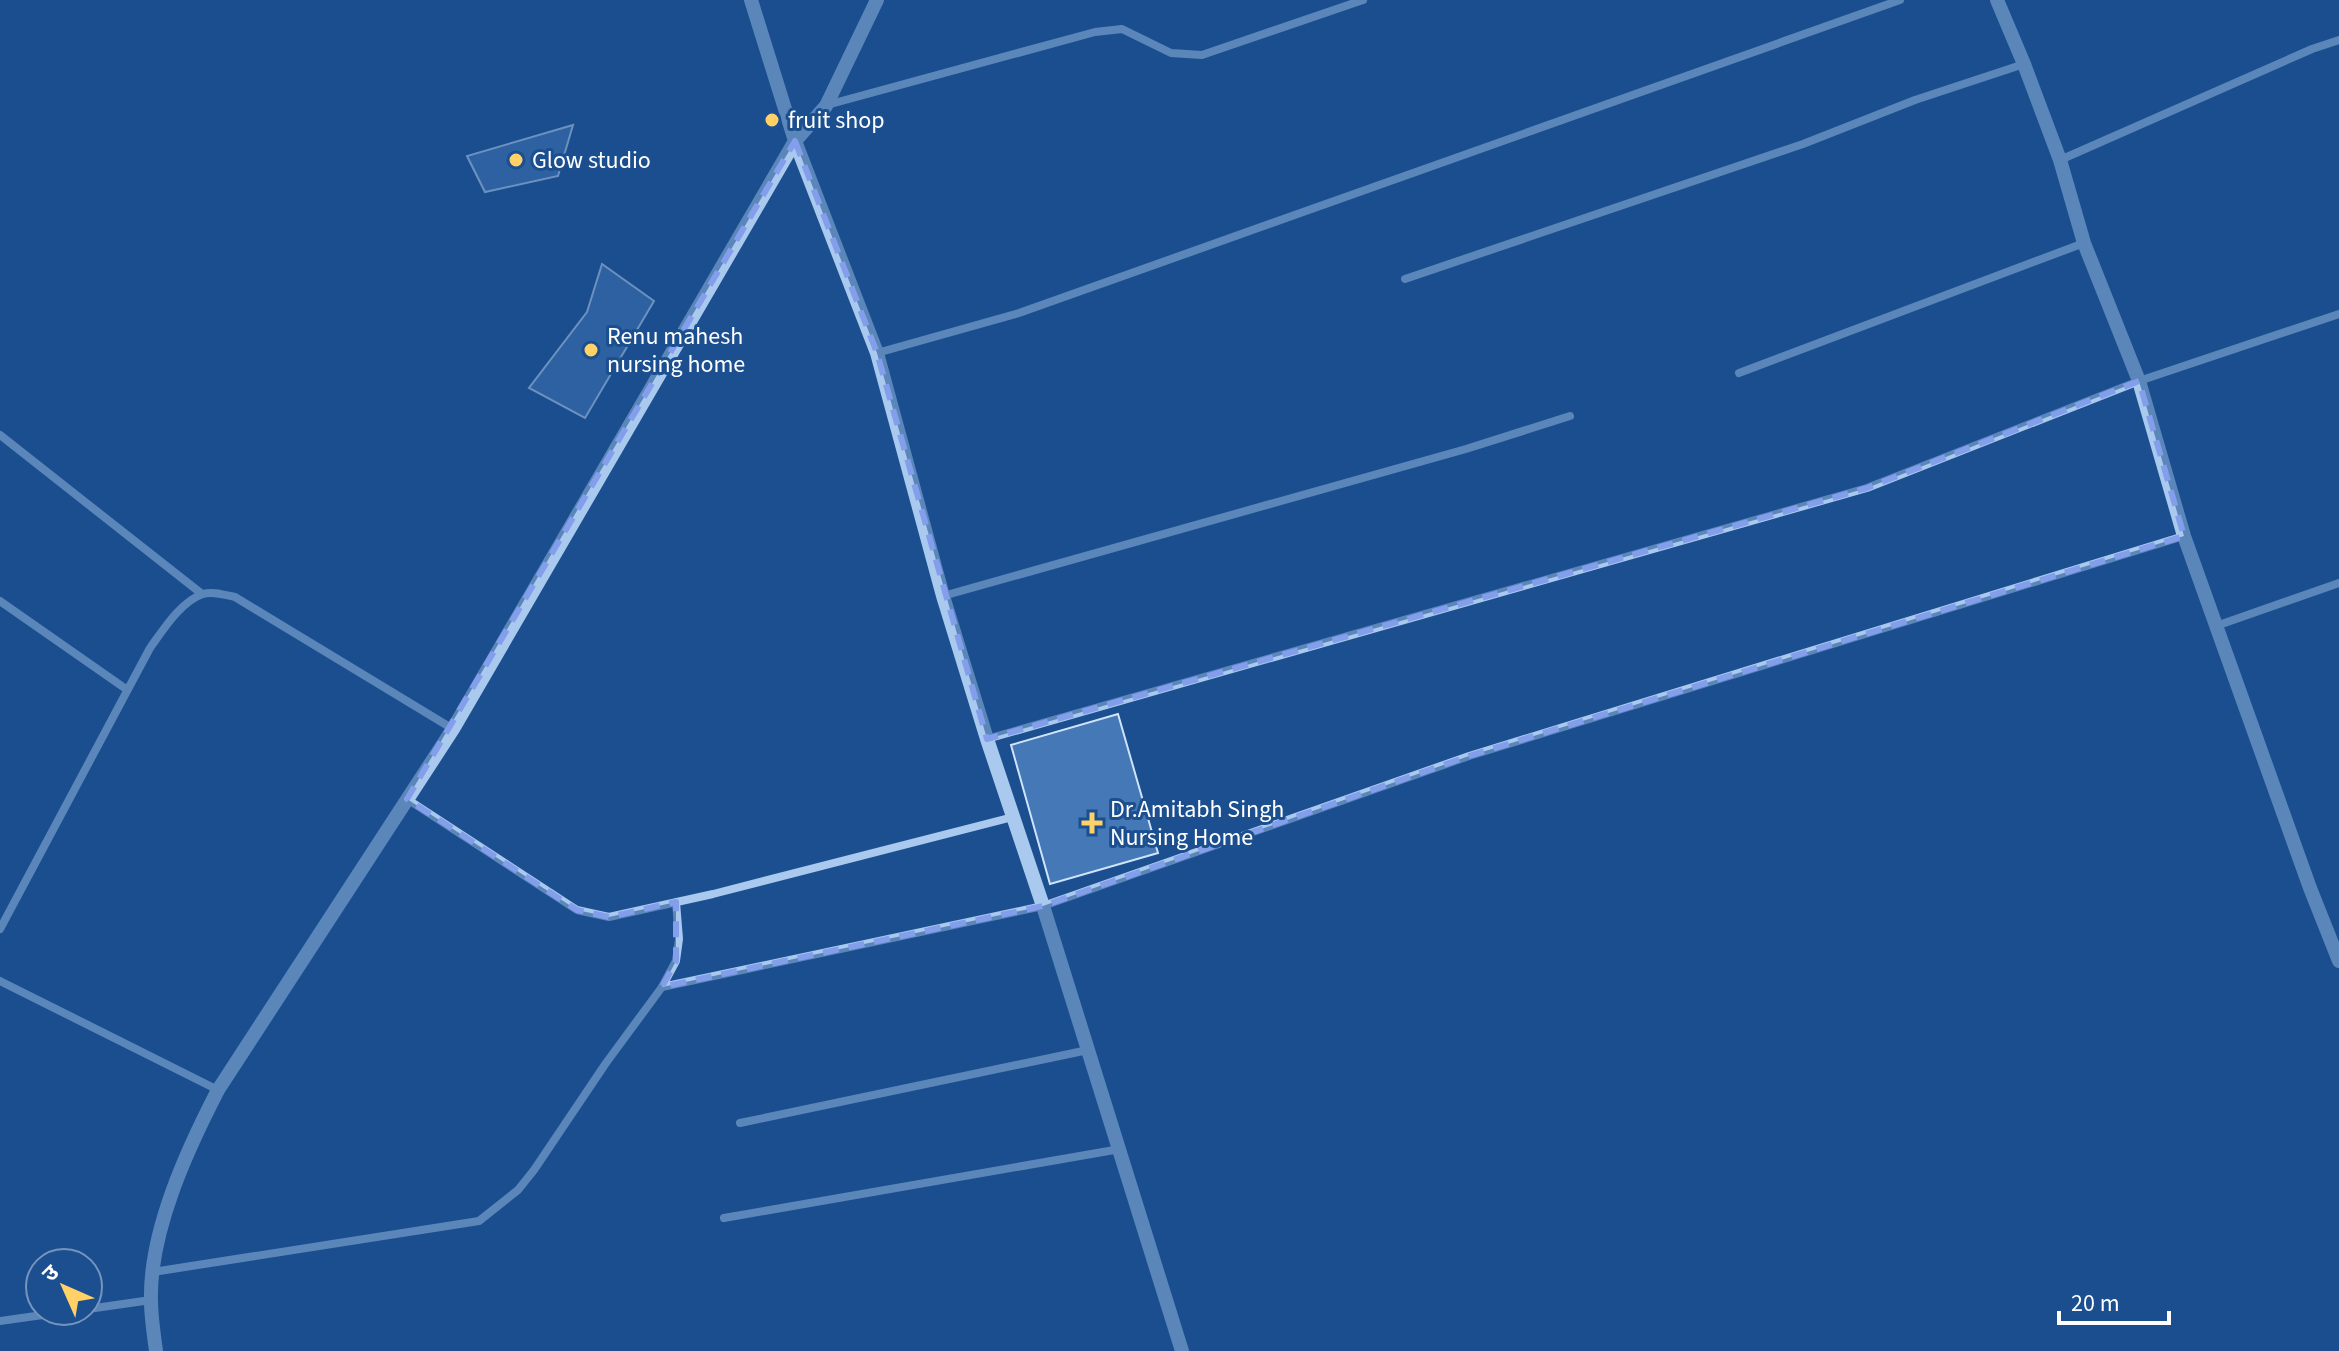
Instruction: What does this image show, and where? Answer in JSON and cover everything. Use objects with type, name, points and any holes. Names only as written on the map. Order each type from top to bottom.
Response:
[{"type":"street","points":[[751,0],[795,141],[877,353],[943,596],[1182,1351]]},
{"type":"street","points":[[156,1351],[151,1300],[157,1245],[186,1152],[218,1090],[453,729],[795,141],[826,106],[877,0]]},
{"type":"street","points":[[826,106],[1095,32],[1122,29],[1171,53],[1202,55],[1363,0]]},
{"type":"street","points":[[877,353],[1019,313],[1900,0]]},
{"type":"street","points":[[1997,0],[2060,160],[2084,243],[2139,381],[2184,536],[2339,961]]},
{"type":"street","points":[[2060,160],[2312,49],[2339,40]]},
{"type":"street","points":[[1405,279],[1803,144],[1915,100],[2024,64]]},
{"type":"street","points":[[1739,373],[2084,243]]},
{"type":"street","points":[[987,739],[1867,488],[2139,381],[2339,314]]},
{"type":"street","points":[[943,596],[1451,453],[1570,416]]},
{"type":"street","points":[[0,435],[202,594],[235,597],[453,729]]},
{"type":"street","points":[[662,987],[1043,906],[1469,756],[2184,536]]},
{"type":"street","points":[[2216,626],[2339,583]]},
{"type":"street","points":[[0,929],[150,648],[175,614],[202,594]]},
{"type":"street","points":[[0,601],[126,689]]},
{"type":"street","points":[[407,799],[577,910],[609,917],[1013,817]]},
{"type":"street","points":[[153,1272],[479,1221],[518,1190],[534,1170],[662,987],[676,961],[678,950],[676,902]]},
{"type":"street","points":[[0,981],[218,1090]]},
{"type":"street","points":[[740,1123],[1088,1050]]},
{"type":"street","points":[[724,1218],[1120,1149]]},
{"type":"street","points":[[104,1307],[151,1300]]},
{"type":"street","points":[[0,1321],[24,1318]]},
{"type":"highlighted area","points":[[795,141],[877,353],[987,739],[1867,488],[2139,381],[2184,536],[1469,756],[1043,906],[662,987],[676,961],[676,902],[609,917],[577,910],[407,799]]},
{"type":"building","name":"Glow studio","points":[[573,125],[558,176],[485,192],[467,156]]},
{"type":"building","name":"Renu mahesh nursing home","points":[[602,264],[654,301],[585,418],[529,388],[587,312]]},
{"type":"building","points":[[1118,714],[1158,853],[1050,884],[1011,745]]},
{"type":"place","name":"fruit shop","points":[[772,120]]},
{"type":"place","name":"Glow studio","points":[[516,160]]},
{"type":"place","name":"Renu mahesh nursing home","points":[[591,350]]},
{"type":"place","name":"Dr.Amitabh Singh Nursing Home","points":[[1092,823]]}]
